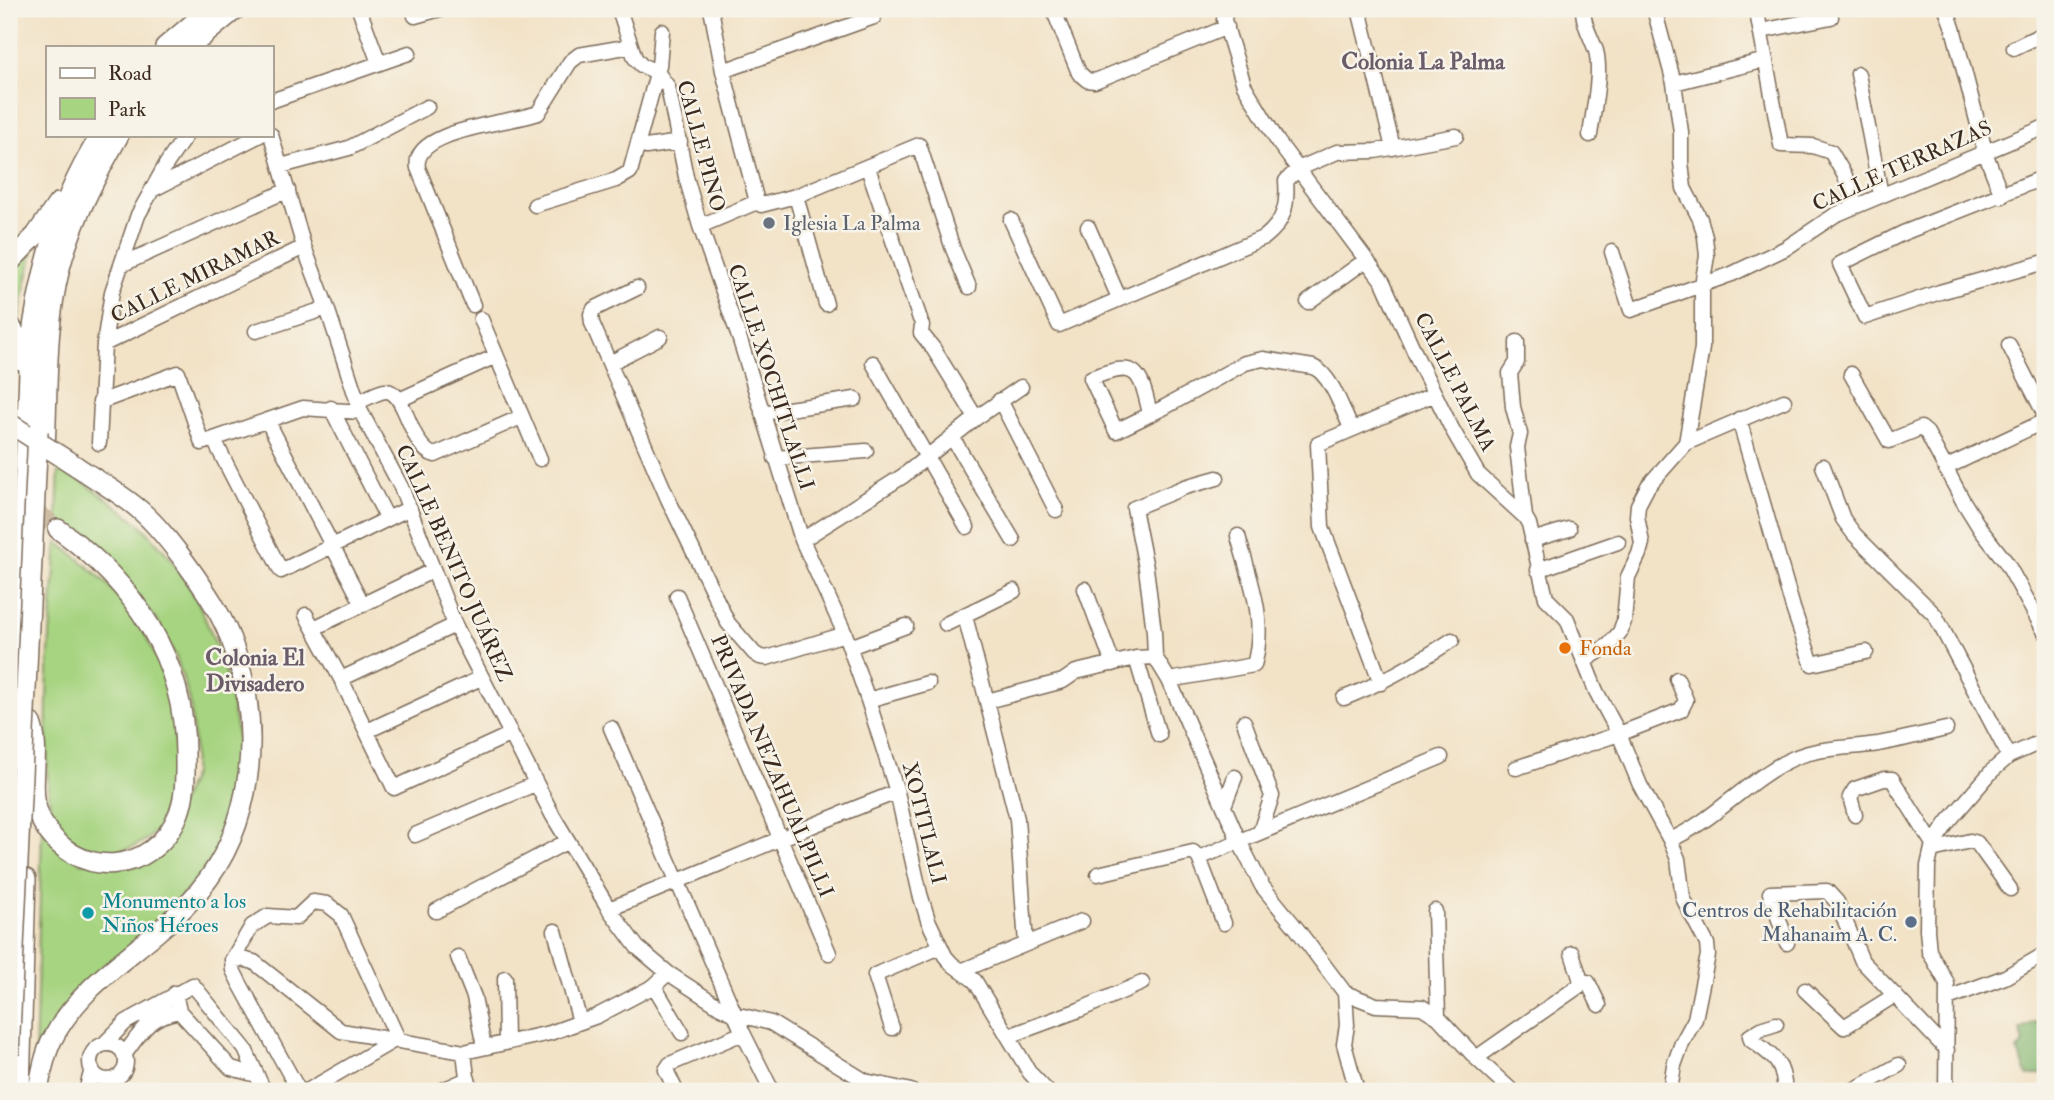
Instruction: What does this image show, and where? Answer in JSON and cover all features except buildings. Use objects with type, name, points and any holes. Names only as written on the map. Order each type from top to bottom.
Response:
[{"type":"highway","points":[[168,46],[212,9]]},
{"type":"highway","points":[[189,46],[210,23],[229,9]]},
{"type":"highway","points":[[189,46],[236,9]]},
{"type":"highway","points":[[9,263],[36,235],[100,136]]},
{"type":"highway","points":[[9,890],[34,343],[53,247],[86,161],[100,136]]},
{"type":"highway","points":[[9,1055],[33,517],[44,351],[53,282],[73,219],[99,160],[116,136]]},
{"type":"highway","points":[[20,1091],[31,723],[52,311],[60,268],[73,230],[117,136]]},
{"type":"highway","points":[[9,856],[30,349],[43,269],[57,226],[84,161]]},
{"type":"highway","points":[[9,323],[19,341],[22,401],[28,414]]},
{"type":"highway","points":[[9,423],[119,494],[164,534],[208,593],[222,618],[235,651],[248,708],[250,767],[233,835],[217,868],[199,892],[174,917],[90,987],[68,1013],[51,1042],[38,1091]]},
{"type":"highway","points":[[31,723],[35,738],[34,783],[37,807],[46,827],[74,855],[94,864],[124,863],[145,855],[170,831],[185,791],[186,743],[178,694],[169,667],[146,620],[128,592],[96,558],[58,529]]},
{"type":"street","points":[[359,9],[379,63]]},
{"type":"street","points":[[415,16],[440,9]]},
{"type":"street","name":"CALLE PINO","points":[[619,9],[631,46],[641,65],[657,72],[668,87],[686,177],[700,226]]},
{"type":"street","points":[[711,9],[723,71],[757,202],[761,205],[796,196],[919,145],[953,249],[969,287]]},
{"type":"street","points":[[1053,9],[1079,73],[1087,80],[1095,81],[1227,27]]},
{"type":"street","name":"CALLE PALMA","points":[[1229,9],[1225,13],[1227,27],[1244,85],[1278,142],[1383,282],[1435,394],[1478,474],[1525,517]]},
{"type":"street","points":[[1359,9],[1393,148]]},
{"type":"street","points":[[1583,9],[1583,18],[1596,51],[1598,66],[1590,135]]},
{"type":"street","points":[[1654,9],[1674,83],[1681,132],[1684,188],[1706,237],[1707,256],[1702,285],[1702,348],[1686,443]]},
{"type":"street","points":[[1945,9],[1953,28],[1985,151],[2002,196]]},
{"type":"street","points":[[1757,12],[1781,145],[1813,146],[1831,152],[1845,176],[1856,206]]},
{"type":"street","points":[[723,71],[874,17]]},
{"type":"street","points":[[1761,31],[1831,17]]},
{"type":"street","points":[[535,205],[616,180],[630,172],[657,72],[662,31]]},
{"type":"street","points":[[2014,48],[2045,33]]},
{"type":"street","points":[[473,305],[418,168],[416,160],[419,152],[456,131],[538,113],[570,62],[579,55],[631,46]]},
{"type":"street","points":[[273,100],[409,53]]},
{"type":"street","points":[[1674,83],[1766,60]]},
{"type":"street","points":[[1858,74],[1881,195]]},
{"type":"street","points":[[281,166],[349,148],[427,107]]},
{"type":"street","name":"CALLE TERRAZAS","points":[[1612,252],[1631,310],[1732,275],[1786,248],[1816,226],[1856,206],[2045,127]]},
{"type":"street","points":[[99,443],[104,344],[112,292],[138,215],[150,190],[185,136]]},
{"type":"street","points":[[150,190],[258,136]]},
{"type":"street","name":"CALLE BENITO JUÁREZ","points":[[271,136],[304,247],[359,407],[410,508],[455,625],[509,735],[609,909],[637,947],[668,972],[735,1014]]},
{"type":"street","points":[[1011,220],[1059,325],[1226,256],[1265,237],[1279,225],[1285,208],[1286,181],[1298,169],[1337,152],[1375,151],[1455,136]]},
{"type":"street","points":[[646,147],[680,142]]},
{"type":"street","points":[[868,168],[921,322],[921,333],[976,418]]},
{"type":"street","points":[[2045,177],[1903,233],[1839,264],[1865,317],[2045,262]]},
{"type":"street","points":[[121,265],[288,190]]},
{"type":"street","points":[[796,196],[826,304]]},
{"type":"street","points":[[700,226],[757,202]]},
{"type":"street","name":"CALLE XOCHITLALLI","points":[[700,226],[740,340],[802,540]]},
{"type":"street","points":[[1088,227],[1119,298]]},
{"type":"street","name":"CALLE MIRAMAR","points":[[104,344],[304,247]]},
{"type":"street","points":[[1308,302],[1366,260]]},
{"type":"street","points":[[637,288],[594,309],[592,323],[680,524],[728,623],[746,646],[760,657],[767,658],[906,626]]},
{"type":"street","points":[[256,331],[327,308]]},
{"type":"street","points":[[481,319],[541,459]]},
{"type":"street","points":[[610,363],[660,337]]},
{"type":"street","points":[[1517,342],[1517,362],[1510,373],[1513,407],[1520,434],[1517,447],[1525,517],[1530,524],[1546,598],[1567,619],[1640,785],[1670,840],[1678,859],[1683,898],[1707,944],[1708,955],[1695,1019],[1674,1065],[1670,1091]]},
{"type":"street","points":[[2010,345],[2045,415]]},
{"type":"street","points":[[399,400],[496,356]]},
{"type":"street","points":[[1150,414],[1142,383],[1127,369],[1115,368],[1091,378],[1116,431],[1150,414],[1245,363],[1263,359],[1313,367],[1321,370],[1351,428]]},
{"type":"street","points":[[873,363],[967,527]]},
{"type":"street","points":[[100,402],[178,373],[208,442],[281,571],[410,508]]},
{"type":"street","points":[[1851,374],[1889,441],[1921,428],[1927,433],[1963,501],[2006,562],[2045,632]]},
{"type":"street","points":[[802,540],[903,476],[976,418],[1021,387]]},
{"type":"street","points":[[208,442],[303,408],[359,407],[385,391],[393,393],[399,400],[420,446],[427,453],[435,455],[522,417]]},
{"type":"street","points":[[1381,683],[1322,527],[1318,444],[1435,394]]},
{"type":"street","points":[[762,413],[855,399]]},
{"type":"street","points":[[1000,400],[1056,510]]},
{"type":"street","points":[[1584,661],[1609,645],[1620,632],[1624,621],[1628,577],[1642,543],[1636,516],[1648,486],[1686,443],[1784,401]]},
{"type":"street","points":[[331,408],[387,518]]},
{"type":"street","points":[[1739,419],[1793,608],[1812,664],[1866,652]]},
{"type":"street","points":[[267,420],[363,604]]},
{"type":"street","points":[[1947,467],[2045,421]]},
{"type":"street","points":[[952,437],[1013,540]]},
{"type":"street","points":[[775,458],[866,451]]},
{"type":"street","points":[[1823,466],[1843,519],[1854,534],[1935,615],[2009,756]]},
{"type":"street","points":[[1217,478],[1185,487],[1134,508],[1146,568],[1155,657],[1169,680],[1239,841],[1262,886],[1345,993],[1347,1025],[1344,1044],[1357,1091]]},
{"type":"street","points":[[1532,540],[1569,529]]},
{"type":"street","points":[[1169,680],[1254,665],[1259,648],[1260,620],[1238,536]]},
{"type":"street","name":"XOTITLALI","points":[[802,540],[848,640],[897,792],[920,894],[940,947],[952,964],[975,981],[1030,1073],[1047,1091]]},
{"type":"street","points":[[1538,570],[1618,542]]},
{"type":"street","points":[[314,628],[432,571]]},
{"type":"street","points":[[1085,589],[1112,664]]},
{"type":"street","points":[[946,624],[1014,591]]},
{"type":"street","name":"PRIVADA NEZAHUALPILLI","points":[[677,596],[829,953]]},
{"type":"street","points":[[306,615],[341,679],[394,788],[509,735]]},
{"type":"street","points":[[965,616],[1017,819],[1026,944]]},
{"type":"street","points":[[341,679],[455,625]]},
{"type":"street","points":[[1344,698],[1381,683],[1452,640]]},
{"type":"street","points":[[987,701],[1063,681],[1076,673],[1136,658],[1155,657]]},
{"type":"street","points":[[1136,658],[1159,735]]},
{"type":"street","points":[[367,731],[481,678]]},
{"type":"street","points":[[1516,768],[1681,710],[1686,700],[1676,679]]},
{"type":"street","points":[[868,700],[928,683]]},
{"type":"street","points":[[1244,722],[1272,796],[1260,832]]},
{"type":"street","points":[[611,728],[743,1033],[772,1091]]},
{"type":"street","points":[[1670,840],[1695,827],[1763,775],[1796,757],[1946,729]]},
{"type":"street","points":[[1946,1091],[1947,982],[1929,951],[1928,866],[1933,847],[1967,798],[2009,756],[2045,740]]},
{"type":"street","points":[[1199,858],[1441,757]]},
{"type":"street","points":[[1224,806],[1235,777]]},
{"type":"street","points":[[1856,816],[1850,797],[1855,789],[1892,779],[1933,847]]},
{"type":"street","points":[[415,835],[535,783]]},
{"type":"street","points":[[609,909],[780,837],[897,792]]},
{"type":"street","points":[[436,911],[568,841]]},
{"type":"street","points":[[1933,847],[1970,841],[1977,843],[2010,889]]},
{"type":"street","points":[[1098,874],[1193,852],[1199,858],[1224,923]]},
{"type":"street","points":[[1787,943],[1770,893],[1827,891],[1837,902],[1862,961],[1947,1050]]},
{"type":"street","points":[[299,1091],[233,970],[232,960],[252,926],[268,916],[296,918],[313,902],[327,904],[341,915],[396,1041]]},
{"type":"street","points":[[1435,911],[1438,1017]]},
{"type":"street","points":[[961,971],[1082,920]]},
{"type":"street","points":[[555,931],[580,1021]]},
{"type":"street","points":[[892,1028],[875,975],[940,947]]},
{"type":"street","points":[[1572,953],[1585,983],[1599,1005]]},
{"type":"street","points":[[1948,999],[2005,977],[2045,954]]},
{"type":"street","points":[[458,957],[474,997],[484,1047]]},
{"type":"street","points":[[232,960],[254,962],[341,1031],[464,1052],[550,1033],[597,1016],[654,986],[668,972]]},
{"type":"street","points":[[505,978],[506,1043]]},
{"type":"street","points":[[1009,1036],[1142,983]]},
{"type":"street","points":[[1476,1058],[1585,983]]},
{"type":"street","points":[[104,1080],[92,1055],[126,1022],[193,985],[244,1049],[264,1091]]},
{"type":"street","points":[[654,986],[682,1033]]},
{"type":"street","points":[[1805,989],[1844,1027],[1895,995]]},
{"type":"street","points":[[175,993],[179,1011],[231,1068],[257,1075]]},
{"type":"street","points":[[1345,993],[1376,1005],[1422,1007],[1438,1017],[1511,1091]]},
{"type":"street","points":[[86,1091],[124,1070],[124,1055],[151,1022],[163,1014],[179,1011]]},
{"type":"street","points":[[735,1014],[771,1023],[865,1081],[911,1091]]},
{"type":"street","points":[[1776,1024],[1750,1036],[1751,1040],[1772,1055],[1780,1066],[1784,1074],[1785,1091]]},
{"type":"street","points":[[676,1091],[666,1070],[670,1064],[743,1033]]},
{"type":"street","points":[[307,1091],[396,1041]]},
{"type":"street","points":[[103,1045],[117,1047],[124,1055]]},
{"type":"street","points":[[440,1091],[470,1085],[464,1052]]},
{"type":"street","points":[[1852,1091],[1899,1066]]},
{"type":"street","points":[[92,1091],[104,1080]]},
{"type":"green space","points":[[33,249],[19,316],[9,308],[9,270]]},
{"type":"green space","points":[[59,466],[141,525],[168,555],[196,597],[224,664],[237,733],[237,785],[216,854],[186,892],[151,926],[35,1059],[42,829],[81,863],[159,851],[193,774],[194,744],[190,701],[176,657],[158,622],[96,548],[57,519]]},
{"type":"green space","points":[[57,542],[109,585],[124,602],[157,659],[170,702],[174,724],[175,767],[168,810],[151,836],[122,850],[89,850],[75,844],[63,833],[54,818],[50,802],[47,698]]},
{"type":"green space","points":[[2037,1022],[2042,1027],[2045,1026],[2045,1074],[2028,1076],[2017,1050],[2024,1043],[2020,1030]]},
{"type":"tunnel","points":[[12,494],[58,529]]},
{"type":"place","name":"Iglesia La Palma","points":[[769,223]]},
{"type":"place","name":"Fonda","points":[[1565,648]]},
{"type":"place","name":"Monumento a los Niños Héroes","points":[[88,913]]},
{"type":"place","name":"Centros de Rehabilitación Mahanaim A. C.","points":[[1911,922]]},
{"type":"district","name":"Colonia La Palma","points":[[1423,61]]},
{"type":"district","name":"Colonia El Divisadero","points":[[255,670]]}]
